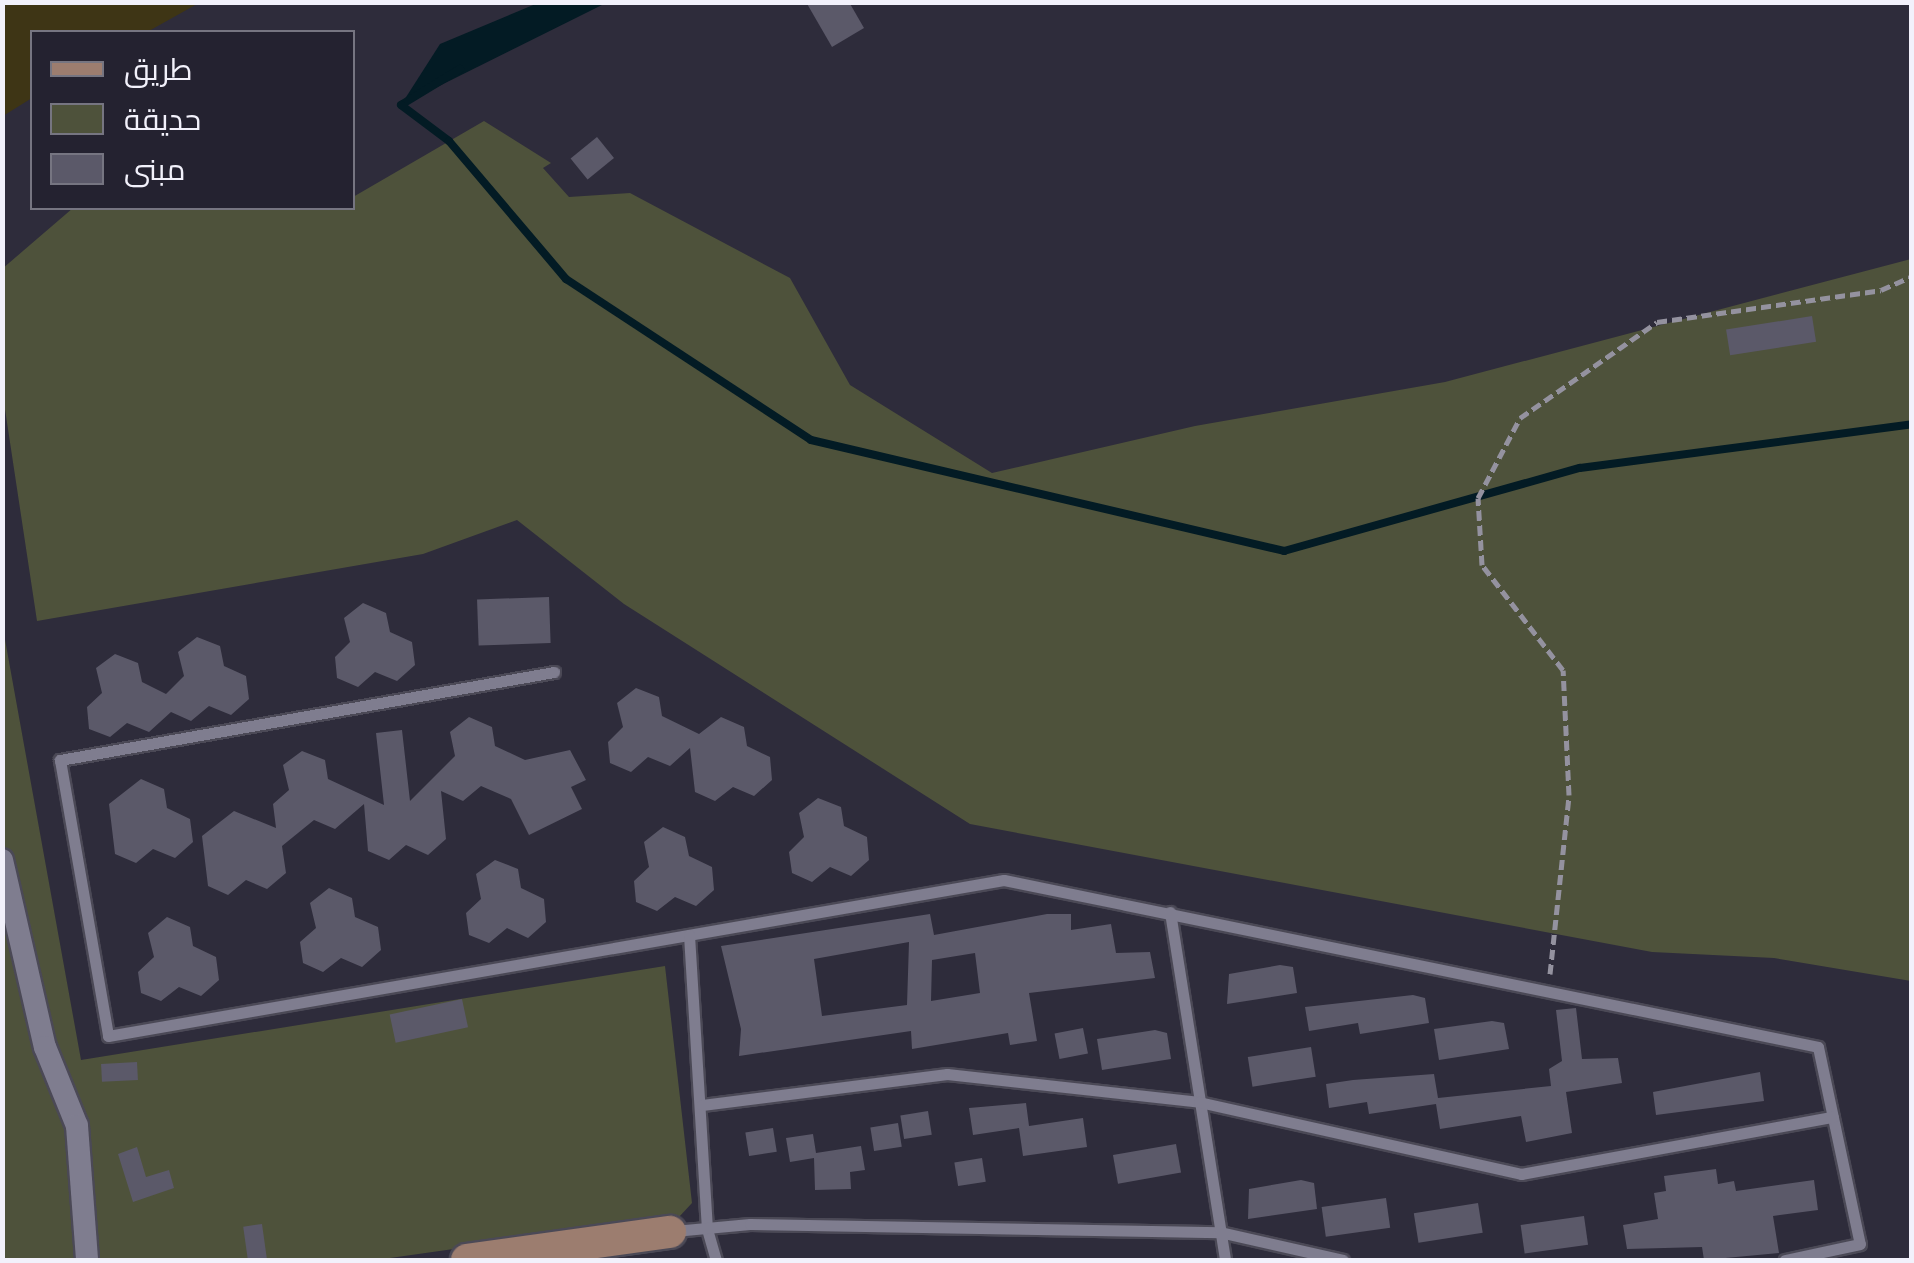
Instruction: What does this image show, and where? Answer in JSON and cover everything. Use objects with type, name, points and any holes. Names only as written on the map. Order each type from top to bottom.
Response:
[{"type":"street","points":[[2,860],[45,1047],[78,1126],[87,1260]]},
{"type":"street","points":[[467,1260],[564,1253],[670,1232]]},
{"type":"lane","points":[[554,672],[60,760],[108,1036],[1004,880],[1818,1047],[1860,1244],[1785,1260]]},
{"type":"lane","points":[[1170,912],[1225,1260]]},
{"type":"lane","points":[[689,935],[707,1228],[716,1260]]},
{"type":"lane","points":[[702,1104],[947,1074],[1199,1102],[1521,1174],[1834,1117]]},
{"type":"lane","points":[[670,1232],[707,1228],[1220,1232],[1343,1260]]},
{"type":"path","points":[[1546,991],[1569,795],[1563,670],[1482,565],[1478,498],[1520,418],[1656,322],[1881,290],[1912,276]]},
{"type":"green space","points":[[484,121],[551,163],[543,168],[569,197],[630,193],[790,278],[850,385],[992,473],[1195,426],[1445,382],[1911,259],[1911,981],[1774,958],[1652,952],[970,824],[624,604],[517,520],[423,554],[37,621],[3,396],[2,269],[71,210],[355,210],[355,196]]},
{"type":"green space","points":[[4,634],[81,1060],[665,966],[692,1203],[679,1217],[376,1260],[3,1260]]},
{"type":"sand","points":[[3,2],[199,2],[151,30],[30,30],[30,99],[3,116]]},
{"type":"water","points":[[538,3],[606,3],[401,105],[440,44]]},
{"type":"building","points":[[806,2],[849,2],[864,28],[832,47]]},
{"type":"building","points":[[597,137],[614,158],[588,179],[571,158]]},
{"type":"building","points":[[1812,316],[1816,342],[1730,355],[1726,330]]},
{"type":"building","points":[[549,597],[551,643],[479,645],[477,600]]},
{"type":"building","points":[[363,603],[386,613],[390,632],[412,642],[415,665],[397,681],[375,672],[358,687],[337,678],[335,657],[350,642],[344,618]]},
{"type":"building","points":[[197,637],[220,646],[224,666],[246,676],[249,699],[231,715],[209,706],[191,721],[171,712],[149,732],[127,723],[110,737],[89,729],[87,707],[102,693],[96,668],[115,654],[138,663],[142,682],[166,694],[184,676],[178,652]]},
{"type":"building","points":[[636,688],[659,697],[662,716],[699,734],[721,717],[744,727],[747,746],[770,757],[772,780],[754,796],[733,787],[715,801],[695,792],[690,748],[670,766],[648,757],[631,772],[610,763],[608,742],[623,727],[617,703]]},
{"type":"building","points":[[469,717],[492,727],[495,746],[525,760],[570,750],[586,780],[571,787],[582,809],[529,835],[511,799],[481,786],[463,801],[441,791],[446,839],[428,855],[406,845],[389,860],[368,851],[364,804],[335,829],[314,820],[282,846],[286,873],[267,889],[246,880],[228,895],[208,886],[202,836],[234,811],[276,828],[273,804],[289,790],[283,765],[302,751],[325,760],[328,779],[384,805],[376,733],[402,730],[410,801],[455,756],[450,732]]},
{"type":"building","points":[[141,779],[164,789],[167,808],[190,819],[193,842],[175,858],[153,849],[136,863],[115,854],[109,804]]},
{"type":"building","points":[[818,798],[841,807],[844,826],[867,837],[869,860],[851,876],[830,867],[812,882],[792,873],[789,852],[804,837],[799,813]]},
{"type":"building","points":[[663,827],[685,837],[689,856],[712,867],[714,890],[696,906],[675,897],[657,911],[636,902],[634,881],[649,867],[644,842]]},
{"type":"building","points":[[495,860],[518,869],[521,888],[544,899],[546,922],[528,938],[507,928],[489,943],[469,935],[466,913],[481,899],[476,874]]},
{"type":"building","points":[[329,888],[352,898],[355,917],[378,927],[381,950],[362,967],[341,958],[323,972],[303,963],[300,942],[316,928],[310,903]]},
{"type":"building","points":[[930,914],[934,935],[1047,914],[1071,914],[1071,930],[1111,924],[1116,953],[1150,952],[1155,978],[1029,993],[1037,1041],[1010,1045],[1008,1033],[912,1049],[911,1031],[739,1056],[741,1029],[721,946]],"holes":[[[909,942],[907,1005],[822,1016],[814,959]],[[975,953],[980,993],[931,1001],[932,960]]]},
{"type":"building","points":[[167,917],[190,927],[193,946],[216,957],[219,980],[201,996],[179,987],[161,1001],[141,993],[138,972],[154,957],[148,933]]},
{"type":"building","points":[[1280,965],[1293,967],[1297,993],[1227,1004],[1229,974]]},
{"type":"building","points":[[1413,995],[1425,998],[1429,1023],[1360,1034],[1358,1023],[1309,1031],[1305,1007]]},
{"type":"building","points":[[462,999],[468,1027],[396,1043],[390,1014]]},
{"type":"building","points":[[1576,1008],[1582,1059],[1618,1058],[1622,1083],[1566,1092],[1572,1133],[1526,1142],[1521,1116],[1440,1129],[1436,1104],[1369,1114],[1367,1102],[1329,1108],[1326,1084],[1353,1080],[1434,1074],[1438,1098],[1551,1086],[1549,1069],[1562,1061],[1556,1010]]},
{"type":"building","points":[[1492,1021],[1504,1023],[1509,1049],[1439,1060],[1434,1029]]},
{"type":"building","points":[[1083,1028],[1088,1054],[1059,1059],[1055,1034]]},
{"type":"building","points":[[1155,1030],[1167,1033],[1171,1059],[1102,1070],[1097,1039]]},
{"type":"building","points":[[1311,1047],[1316,1077],[1252,1087],[1248,1057]]},
{"type":"building","points":[[137,1062],[138,1080],[102,1082],[101,1064]]},
{"type":"building","points":[[1760,1072],[1764,1101],[1656,1115],[1653,1092]]},
{"type":"building","points":[[1026,1103],[1029,1126],[1083,1118],[1087,1147],[1023,1156],[1019,1128],[973,1135],[969,1108]]},
{"type":"building","points":[[928,1111],[932,1135],[904,1139],[900,1115]]},
{"type":"building","points":[[898,1123],[902,1147],[874,1151],[870,1127]]},
{"type":"building","points":[[773,1128],[777,1152],[749,1156],[745,1132]]},
{"type":"building","points":[[813,1134],[816,1153],[861,1146],[865,1170],[850,1172],[851,1189],[815,1190],[814,1158],[790,1162],[786,1138]]},
{"type":"building","points":[[1176,1144],[1181,1173],[1118,1184],[1113,1155]]},
{"type":"building","points":[[137,1147],[146,1177],[169,1170],[174,1188],[133,1202],[118,1154]]},
{"type":"building","points":[[982,1158],[986,1182],[958,1186],[954,1162]]},
{"type":"building","points":[[1716,1169],[1718,1184],[1734,1181],[1736,1191],[1814,1180],[1818,1210],[1773,1216],[1779,1253],[1704,1260],[1702,1247],[1627,1249],[1623,1225],[1658,1219],[1654,1193],[1666,1191],[1664,1176]]},
{"type":"building","points":[[1301,1180],[1314,1183],[1317,1209],[1248,1219],[1249,1189]]},
{"type":"building","points":[[1386,1198],[1390,1228],[1326,1237],[1322,1207]]},
{"type":"building","points":[[1478,1203],[1483,1233],[1418,1243],[1414,1213]]},
{"type":"building","points":[[1584,1216],[1588,1245],[1525,1254],[1521,1225]]},
{"type":"building","points":[[262,1224],[267,1260],[248,1260],[243,1227]]},
{"type":"waterway","points":[[460,69],[401,105],[449,141],[566,279],[811,440],[1284,551],[1580,468],[1912,424]]}]
